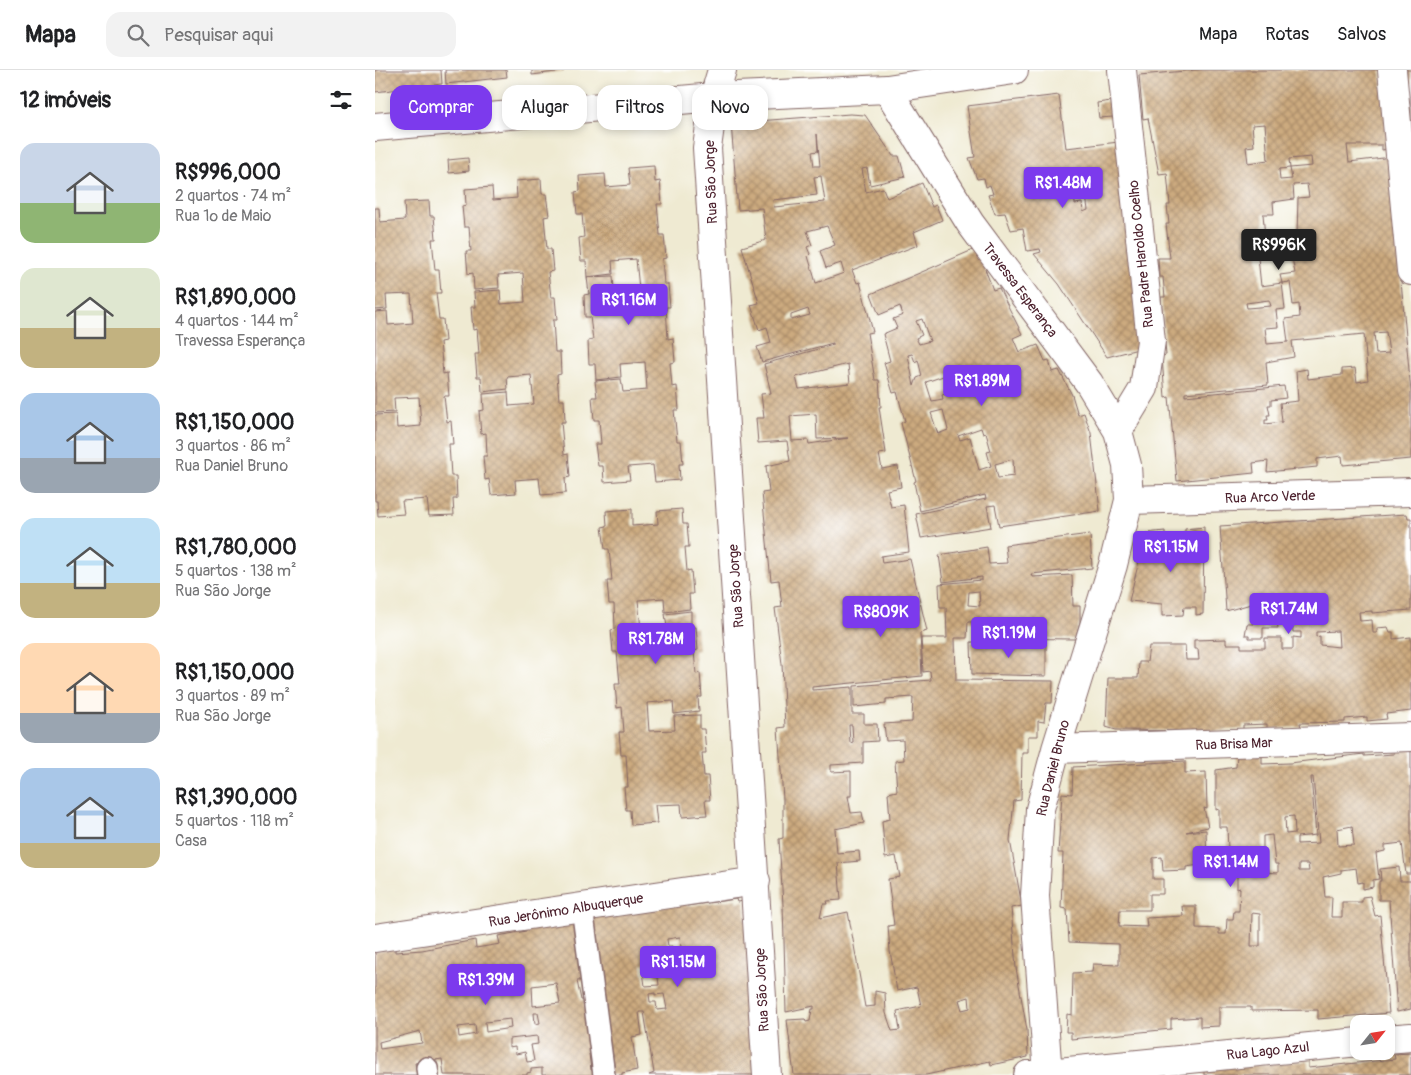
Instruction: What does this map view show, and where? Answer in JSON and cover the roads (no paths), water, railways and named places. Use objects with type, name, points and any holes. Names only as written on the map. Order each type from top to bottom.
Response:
[{"type":"street","name":"Rua São Jorge","points":[[718,85],[722,70]]},
{"type":"street","points":[[768,95],[887,89],[1014,70]]},
{"type":"street","name":"Rua Padre Haroldo Coelho","points":[[1118,431],[1144,388],[1151,341],[1122,70]]},
{"type":"street","points":[[1392,70],[1411,271]]},
{"type":"street","name":"Travessa Esperança","points":[[887,89],[970,223],[1089,383],[1118,431],[1127,465],[1129,500]]},
{"type":"street","points":[[375,128],[692,99]]},
{"type":"street","name":"Rua São Jorge","points":[[709,130],[707,148],[756,881],[767,1075]]},
{"type":"street","name":"Rua Arco Verde","points":[[1129,500],[1411,492]]},
{"type":"street","name":"Rua Daniel Bruno","points":[[1041,1074],[1035,896],[1040,809],[1056,749],[1113,564],[1129,500]]},
{"type":"street","name":"Rua Brisa Mar","points":[[1056,749],[1378,740],[1411,737]]},
{"type":"street","name":"Rua Jerônimo Albuquerque","points":[[375,938],[756,881]]},
{"type":"street","points":[[1395,1038],[1411,1037]]},
{"type":"street","name":"Rua Lago Azul","points":[[1041,1074],[1350,1043]]},
{"type":"lane","points":[[582,907],[605,1075]]}]
